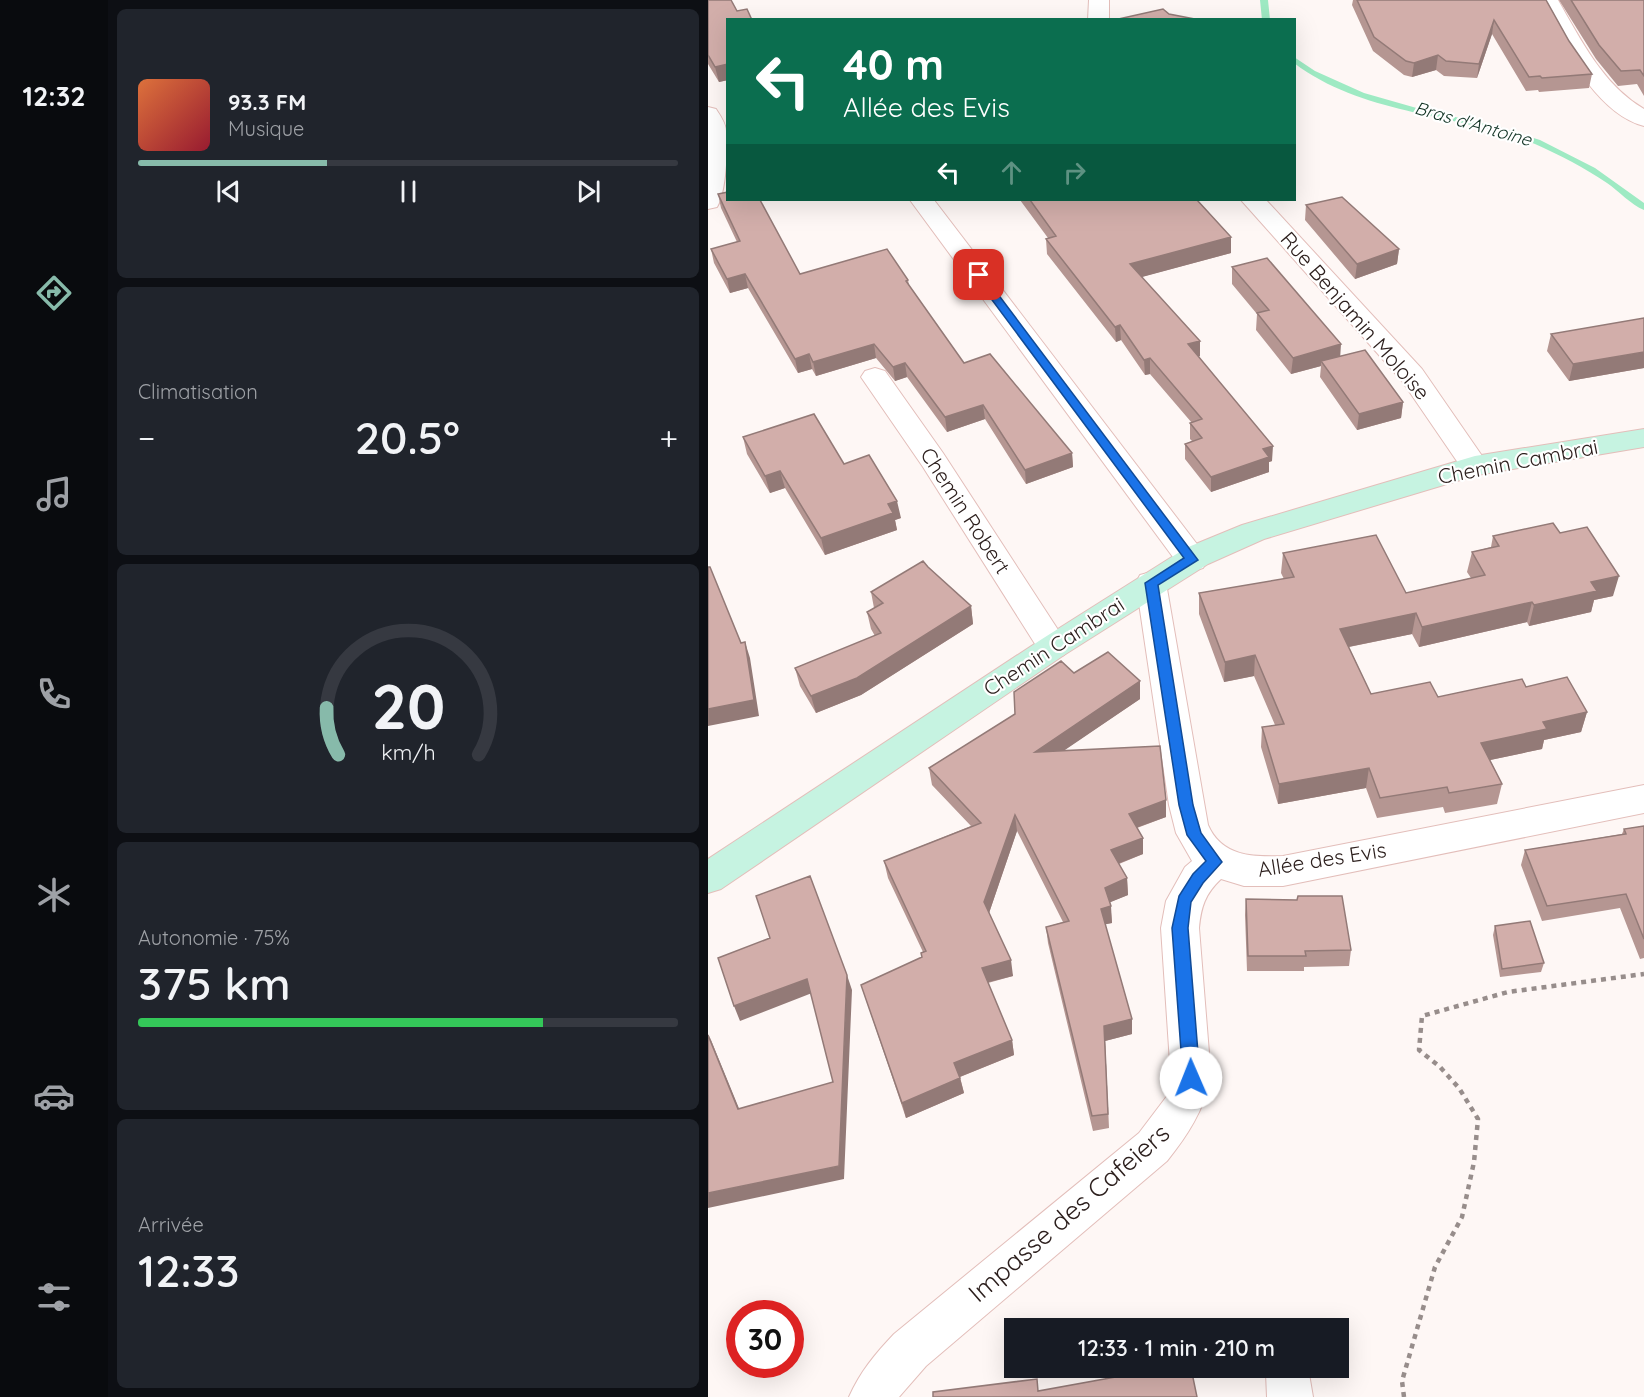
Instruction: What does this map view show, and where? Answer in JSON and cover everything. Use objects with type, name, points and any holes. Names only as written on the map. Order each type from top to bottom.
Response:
[{"type":"street","points":[[1098,18],[1099,0]]},
{"type":"street","points":[[1548,0],[1594,75],[1612,98],[1644,119]]},
{"type":"street","points":[[708,114],[715,129],[712,183],[708,202]]},
{"type":"street","points":[[923,201],[1192,560]]},
{"type":"street","name":"Rue Benjamin Moloise","points":[[1254,201],[1412,375],[1475,466]]},
{"type":"street","name":"Chemin Robert","points":[[875,377],[933,460],[1053,647]]},
{"type":"street","name":"Chemin Cambrai","points":[[708,878],[1053,647],[1151,583],[1192,560],[1253,532],[1475,466],[1644,438]]},
{"type":"street","points":[[1151,583],[1186,805],[1194,835],[1215,862]]},
{"type":"street","name":"Allée des Evis","points":[[1215,862],[1251,873],[1284,871],[1644,799]]},
{"type":"street","name":"Impasse des Cafeiers","points":[[872,1397],[888,1373],[910,1350],[1153,1147],[1172,1125],[1185,1102],[1191,1078],[1180,928],[1184,901],[1198,878],[1215,862]]},
{"type":"path","points":[[1404,1397],[1402,1381],[1434,1267],[1462,1217],[1474,1162],[1478,1119],[1459,1088],[1440,1067],[1419,1050],[1422,1016],[1508,992],[1644,974]]},
{"type":"building","points":[[708,0],[731,0],[737,11],[747,9],[751,18],[726,18],[726,64],[715,67],[708,55]]},
{"type":"building","points":[[1357,0],[1546,0],[1569,41],[1592,74],[1529,77],[1494,20],[1479,64],[1446,61],[1438,55],[1414,63],[1406,61],[1374,37]]},
{"type":"building","points":[[1571,0],[1644,0],[1644,76],[1640,70],[1621,71],[1599,45]]},
{"type":"building","points":[[1163,9],[1169,14],[1190,18],[1123,18]]},
{"type":"building","points":[[726,192],[726,201],[761,201],[800,274],[887,249],[908,280],[906,281],[964,363],[990,354],[1072,453],[1025,470],[983,405],[945,417],[905,363],[893,367],[874,344],[813,362],[809,354],[795,359],[745,274],[727,279],[711,249],[740,241],[718,194]]},
{"type":"building","points":[[1342,197],[1399,249],[1357,264],[1306,205]]},
{"type":"building","points":[[1031,201],[1198,201],[1231,237],[1130,264],[1200,341],[1188,344],[1273,446],[1263,449],[1269,457],[1211,477],[1185,444],[1202,438],[1190,423],[1202,419],[1150,358],[1144,360],[1120,325],[1115,327],[1046,239],[1056,236]]},
{"type":"building","points":[[1267,258],[1341,344],[1293,358],[1257,313],[1269,310],[1232,267]]},
{"type":"building","points":[[1644,318],[1644,352],[1573,364],[1551,334]]},
{"type":"building","points":[[1365,350],[1403,402],[1359,414],[1321,361]]},
{"type":"building","points":[[814,414],[844,464],[869,455],[897,501],[888,504],[893,513],[821,538],[780,471],[765,476],[743,437]]},
{"type":"building","points":[[1553,523],[1560,533],[1587,527],[1619,576],[1591,582],[1597,591],[1534,605],[1532,602],[1422,627],[1416,613],[1340,629],[1371,694],[1430,682],[1438,697],[1522,679],[1526,687],[1567,677],[1587,712],[1543,722],[1547,729],[1481,743],[1502,784],[1449,793],[1447,787],[1380,798],[1369,768],[1279,784],[1262,727],[1284,724],[1255,655],[1225,662],[1199,593],[1294,577],[1283,553],[1376,535],[1406,593],[1485,575],[1472,552],[1499,546],[1493,536]]},
{"type":"building","points":[[923,561],[971,606],[857,678],[811,696],[795,668],[881,633],[867,612],[883,603],[871,592]]},
{"type":"building","points":[[708,567],[710,567],[741,643],[745,642],[754,700],[708,709]]},
{"type":"building","points":[[1108,652],[1140,681],[1035,752],[1160,746],[1166,800],[1129,814],[1143,838],[1111,850],[1127,878],[1105,888],[1111,906],[1101,909],[1132,1019],[1104,1026],[1108,1114],[1092,1116],[1046,927],[1069,921],[1015,815],[984,902],[1011,960],[982,968],[1012,1040],[954,1063],[960,1078],[902,1103],[861,985],[922,957],[921,953],[926,951],[884,861],[981,823],[929,768],[1015,714],[1014,692],[1061,661],[1074,673]]},
{"type":"building","points":[[1644,826],[1644,939],[1626,894],[1547,906],[1525,850],[1626,834],[1624,829]]},
{"type":"building","points":[[810,876],[847,975],[839,1166],[708,1193],[708,1035],[738,1109],[833,1082],[807,979],[734,1006],[718,958],[770,938],[756,896]]},
{"type":"building","points":[[1298,896],[1342,896],[1351,950],[1305,951],[1306,956],[1248,956],[1246,899],[1297,900]]},
{"type":"building","points":[[1530,921],[1544,963],[1502,969],[1495,926]]},
{"type":"building","points":[[1110,1378],[1193,1378],[1197,1397],[933,1397],[933,1392],[1037,1379],[1038,1391]]},
{"type":"waterway","name":"Bras d'Antoine","points":[[1264,0],[1266,18]]},
{"type":"waterway","name":"Bras d'Antoine","points":[[1296,61],[1312,73],[1361,95],[1496,129],[1537,142],[1574,159],[1627,193],[1644,207]]},
{"type":"route","points":[[979,275],[1192,560],[1151,583],[1186,805],[1194,835],[1215,862],[1198,878],[1184,901],[1180,928],[1191,1053],[1191,1078]]}]
